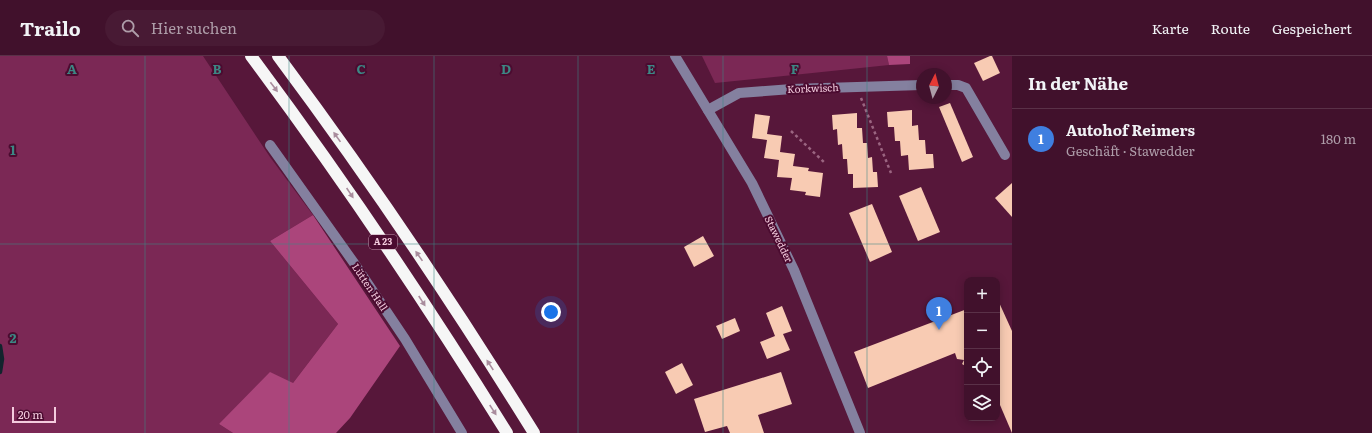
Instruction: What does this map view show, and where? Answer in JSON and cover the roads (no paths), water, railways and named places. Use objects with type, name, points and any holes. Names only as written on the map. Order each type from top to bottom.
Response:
[{"type":"highway","name":"A 23","points":[[251,56],[347,188],[409,280],[507,433]]},
{"type":"highway","name":"A 23","points":[[278,56],[318,110],[426,266],[534,433]]},
{"type":"street","name":"Stawedder","points":[[675,56],[752,183],[794,270],[860,433]]},
{"type":"street","name":"Korkwisch","points":[[708,110],[738,93],[792,88],[916,85]]},
{"type":"street","points":[[952,85],[958,85],[966,88],[1005,155]]},
{"type":"street","name":"Lütten Hall","points":[[270,145],[349,257],[400,333],[462,433]]},
{"type":"waterway","points":[[0,346],[2,359],[0,372]]},
{"type":"place","name":"Autohof Reimers","points":[[939,330]]}]
